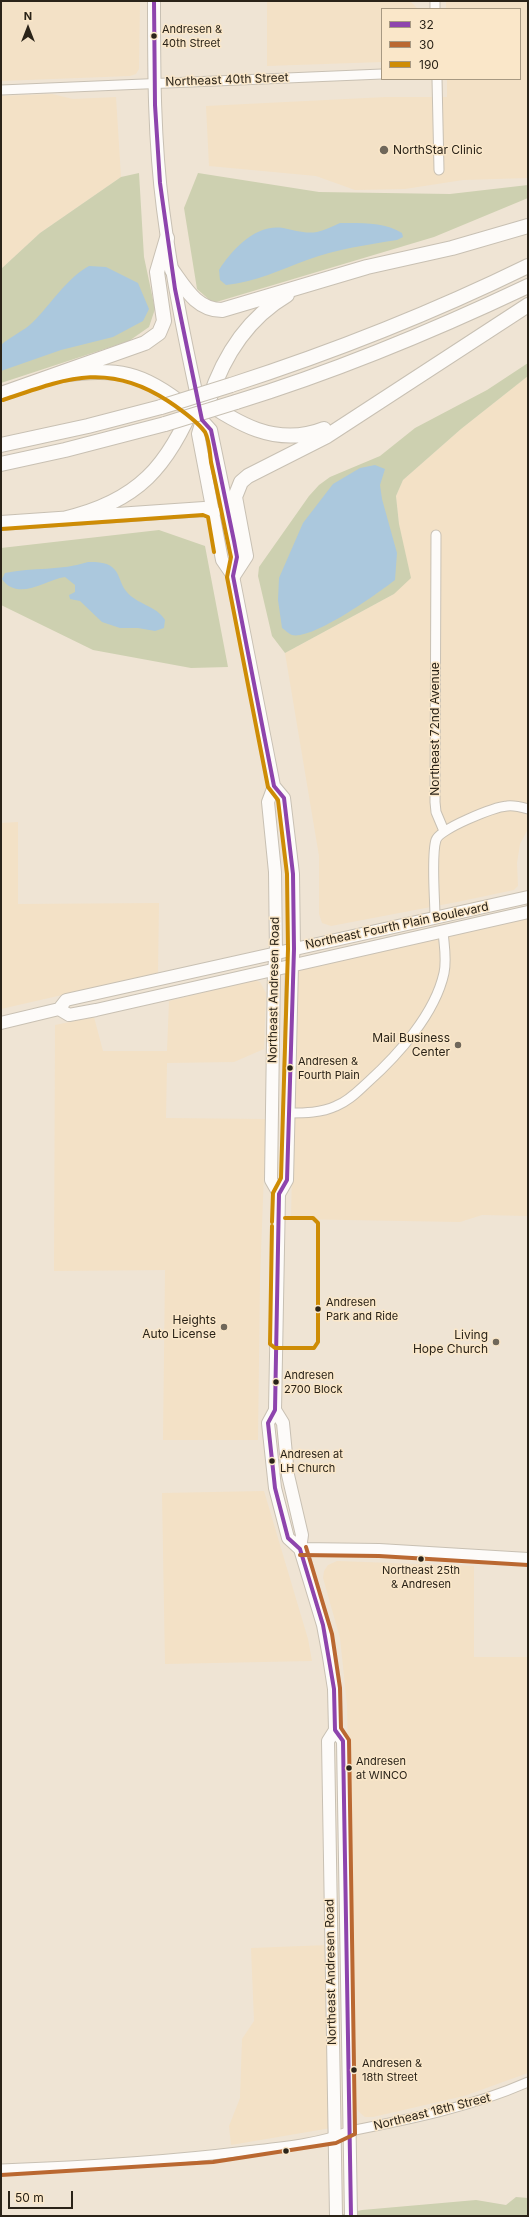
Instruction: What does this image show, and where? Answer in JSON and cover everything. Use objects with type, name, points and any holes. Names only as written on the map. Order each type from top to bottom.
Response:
[{"type":"highway","points":[[172,270],[198,302],[208,309],[215,310],[237,306],[367,267],[452,248],[528,226]]},
{"type":"highway","points":[[1,394],[145,343],[159,333],[164,321],[164,313],[157,272],[167,238]]},
{"type":"highway","points":[[1,445],[88,426],[161,407],[231,385],[373,335],[453,301],[528,266]]},
{"type":"highway","points":[[1,464],[65,450],[166,424],[332,370],[387,348],[528,286]]},
{"type":"highway","points":[[63,518],[106,506],[136,489],[148,478],[167,456],[191,412],[202,400],[239,338],[271,306],[298,288]]},
{"type":"highway","points":[[233,576],[246,556],[235,497],[241,482],[261,468],[327,436],[528,305]]},
{"type":"highway","points":[[60,374],[110,371],[136,376],[157,386],[202,420]]},
{"type":"highway","points":[[202,400],[253,430],[280,436],[297,436],[314,433],[356,416]]},
{"type":"highway","points":[[202,400],[202,420]]},
{"type":"highway","points":[[1,523],[63,518],[103,518],[204,509],[213,512]]},
{"type":"main road","points":[[154,1],[155,83],[160,181],[172,270],[202,400]]},
{"type":"main road","name":"Northeast Andresen Road","points":[[202,420],[198,434],[222,560],[233,576]]},
{"type":"main road","name":"Northeast Andresen Road","points":[[202,420],[211,430],[233,534],[237,557],[233,576],[274,786],[284,798],[293,874],[294,949],[292,965],[287,1180],[279,1194],[275,1410],[268,1423],[275,1488],[288,1538],[300,1549],[328,1647],[334,1689],[335,1730],[328,1741],[336,2216]]},
{"type":"main road","name":"Northeast Andresen Road","points":[[274,786],[268,802],[275,872],[276,953],[274,969],[271,1180],[279,1194]]},
{"type":"main road","name":"Northeast Fourth Plain Boulevard","points":[[59,1010],[66,1000],[528,897]]},
{"type":"main road","name":"Northeast Fourth Plain Boulevard","points":[[1,1023],[59,1010],[69,1015],[528,912]]},
{"type":"main road","points":[[272,1074],[280,1087],[280,1110],[288,1113]]},
{"type":"main road","points":[[271,1125],[276,1126],[279,1130],[279,1168],[287,1180]]},
{"type":"main road","points":[[300,1549],[387,1551],[528,1559]]},
{"type":"main road","name":"Northeast Andresen Road","points":[[335,1730],[343,1741],[351,2216]]},
{"type":"street","name":"Northeast 40th Street","points":[[1,90],[381,74]]},
{"type":"street","points":[[437,80],[440,170]]},
{"type":"street","name":"Northeast 72nd Avenue","points":[[436,535],[435,802],[436,812],[444,831]]},
{"type":"street","points":[[435,917],[435,842],[437,837],[444,831],[500,807],[515,806],[528,809]]},
{"type":"street","points":[[288,1113],[320,1111],[338,1105],[354,1095],[401,1050],[425,1015],[442,981],[446,962],[443,931]]},
{"type":"street","name":"Northeast 18th Street","points":[[1,2169],[205,2157],[273,2148],[334,2137],[350,2131],[454,2109],[490,2098],[528,2082]]},
{"type":"shaded area","points":[[1,1],[140,1],[139,69],[136,74],[130,76],[1,81]]},
{"type":"shaded area","points":[[446,1],[528,1],[528,178],[463,180],[405,189],[355,190],[316,176],[209,166],[206,106],[386,97],[447,97],[447,80],[521,80],[521,8],[446,8]]},
{"type":"shaded area","points":[[267,2],[411,2],[417,8],[381,8],[381,62],[267,66]]},
{"type":"shaded area","points":[[52,94],[73,99],[116,97],[121,177],[40,233],[1,269],[1,96]]},
{"type":"shaded area","points":[[528,376],[528,829],[520,844],[517,863],[518,886],[514,890],[331,926],[322,923],[319,914],[319,856],[285,653],[394,594],[399,524],[396,496],[403,480],[461,429]]},
{"type":"shaded area","points":[[18,822],[18,904],[159,903],[158,973],[1,1009],[1,823]]},
{"type":"shaded area","points":[[528,916],[528,1216],[482,1215],[460,1222],[291,1219],[296,977],[299,971],[303,968]]},
{"type":"shaded area","points":[[254,980],[260,982],[266,993],[264,1049],[234,1062],[167,1063],[166,1118],[266,1119],[260,1279],[258,1440],[163,1440],[165,1270],[54,1271],[55,1025],[94,1017],[103,1051],[167,1051],[169,1001]]},
{"type":"shaded area","points":[[264,1491],[308,1639],[312,1661],[165,1664],[162,1493]]},
{"type":"shaded area","points":[[337,1561],[474,1566],[474,1657],[528,1657],[528,2073],[464,2096],[373,2117],[365,2117],[358,2111],[355,2105],[347,1705],[340,1638],[323,1578],[324,1571],[328,1565]]},
{"type":"shaded area","points":[[328,1945],[331,2128],[231,2145],[229,2126],[240,2098],[242,2039],[254,2021],[251,1948]]},
{"type":"green space","points":[[139,173],[144,257],[155,309],[149,327],[129,341],[1,383],[1,269],[40,233],[121,177]]},
{"type":"green space","points":[[198,173],[319,192],[450,194],[528,185],[528,198],[434,237],[213,303],[197,289],[184,208]]},
{"type":"green space","points":[[528,363],[528,376],[461,429],[403,480],[396,496],[399,524],[411,578],[394,594],[285,653],[272,636],[258,576],[259,567],[309,496],[319,485],[330,477],[380,456],[415,428],[487,390]]},
{"type":"green space","points":[[159,530],[205,546],[228,667],[191,668],[93,650],[1,605],[1,548]]},
{"type":"green space","points":[[516,2197],[528,2198],[528,2216],[334,2216],[362,2210],[476,2200],[506,2205]]},
{"type":"water","points":[[340,223],[380,225],[395,229],[402,233],[403,237],[397,240],[329,253],[247,281],[226,285],[220,280],[219,270],[224,262],[245,240],[254,234],[273,228],[317,232]]},
{"type":"water","points":[[89,266],[106,267],[138,283],[149,309],[143,321],[113,337],[61,350],[1,371],[1,345],[29,325],[40,315],[66,284]]},
{"type":"water","points":[[375,465],[385,469],[380,485],[382,499],[397,553],[395,580],[345,615],[302,635],[292,635],[282,628],[278,600],[279,578],[303,523],[333,484],[360,468]]},
{"type":"water","points":[[88,562],[104,563],[115,569],[124,588],[130,596],[157,611],[161,615],[165,620],[164,628],[155,631],[138,628],[120,628],[102,622],[80,601],[70,599],[69,595],[75,592],[75,585],[65,577],[32,588],[24,589],[16,589],[8,586],[2,579],[5,573],[15,571],[68,567]]},
{"type":"transit line","name":"32","points":[[154,1],[155,105],[160,183],[175,289],[202,420],[211,430],[234,541],[237,557],[233,576],[274,786],[284,798],[293,874],[294,949],[287,1180],[279,1194],[275,1410],[268,1423],[275,1488],[288,1538],[300,1549],[323,1625],[334,1689],[335,1730],[343,1741],[351,2216]]},
{"type":"transit line","name":"190","points":[[3,400],[66,381],[86,378],[105,378],[125,381],[146,389],[168,401],[193,419],[206,435],[231,557],[227,577],[268,787],[278,800],[287,874],[288,949],[281,1178],[273,1193],[272,1222]]},
{"type":"transit line","name":"190","points":[[1,529],[203,515],[208,517],[214,552]]},
{"type":"transit line","name":"190","points":[[272,1226],[270,1344],[275,1348],[314,1348],[318,1342],[318,1223],[313,1218],[285,1218]]},
{"type":"transit line","name":"30","points":[[1,2175],[213,2162],[336,2143],[355,2134],[349,1740],[341,1728],[340,1688],[332,1634],[306,1547]]},
{"type":"transit line","name":"30","points":[[300,1555],[379,1556],[528,1565]]},
{"type":"place","name":"Andresen & 40th Street","points":[[154,36]]},
{"type":"place","name":"NorthStar Clinic","points":[[384,150]]},
{"type":"place","name":"Mail Business Center","points":[[458,1045]]},
{"type":"place","name":"Andresen & Fourth Plain","points":[[290,1068]]},
{"type":"place","name":"Andresen Park and Ride","points":[[318,1309]]},
{"type":"place","name":"Heights Auto License","points":[[224,1327]]},
{"type":"place","name":"Living Hope Church","points":[[496,1342]]},
{"type":"place","name":"Andresen 2700 Block","points":[[276,1382]]},
{"type":"place","name":"Andresen at LH Church","points":[[272,1461]]},
{"type":"place","name":"Northeast 25th & Andresen","points":[[421,1559]]},
{"type":"place","name":"Andresen at WINCO","points":[[349,1768]]},
{"type":"place","name":"Andresen & 18th Street","points":[[354,2070]]}]
